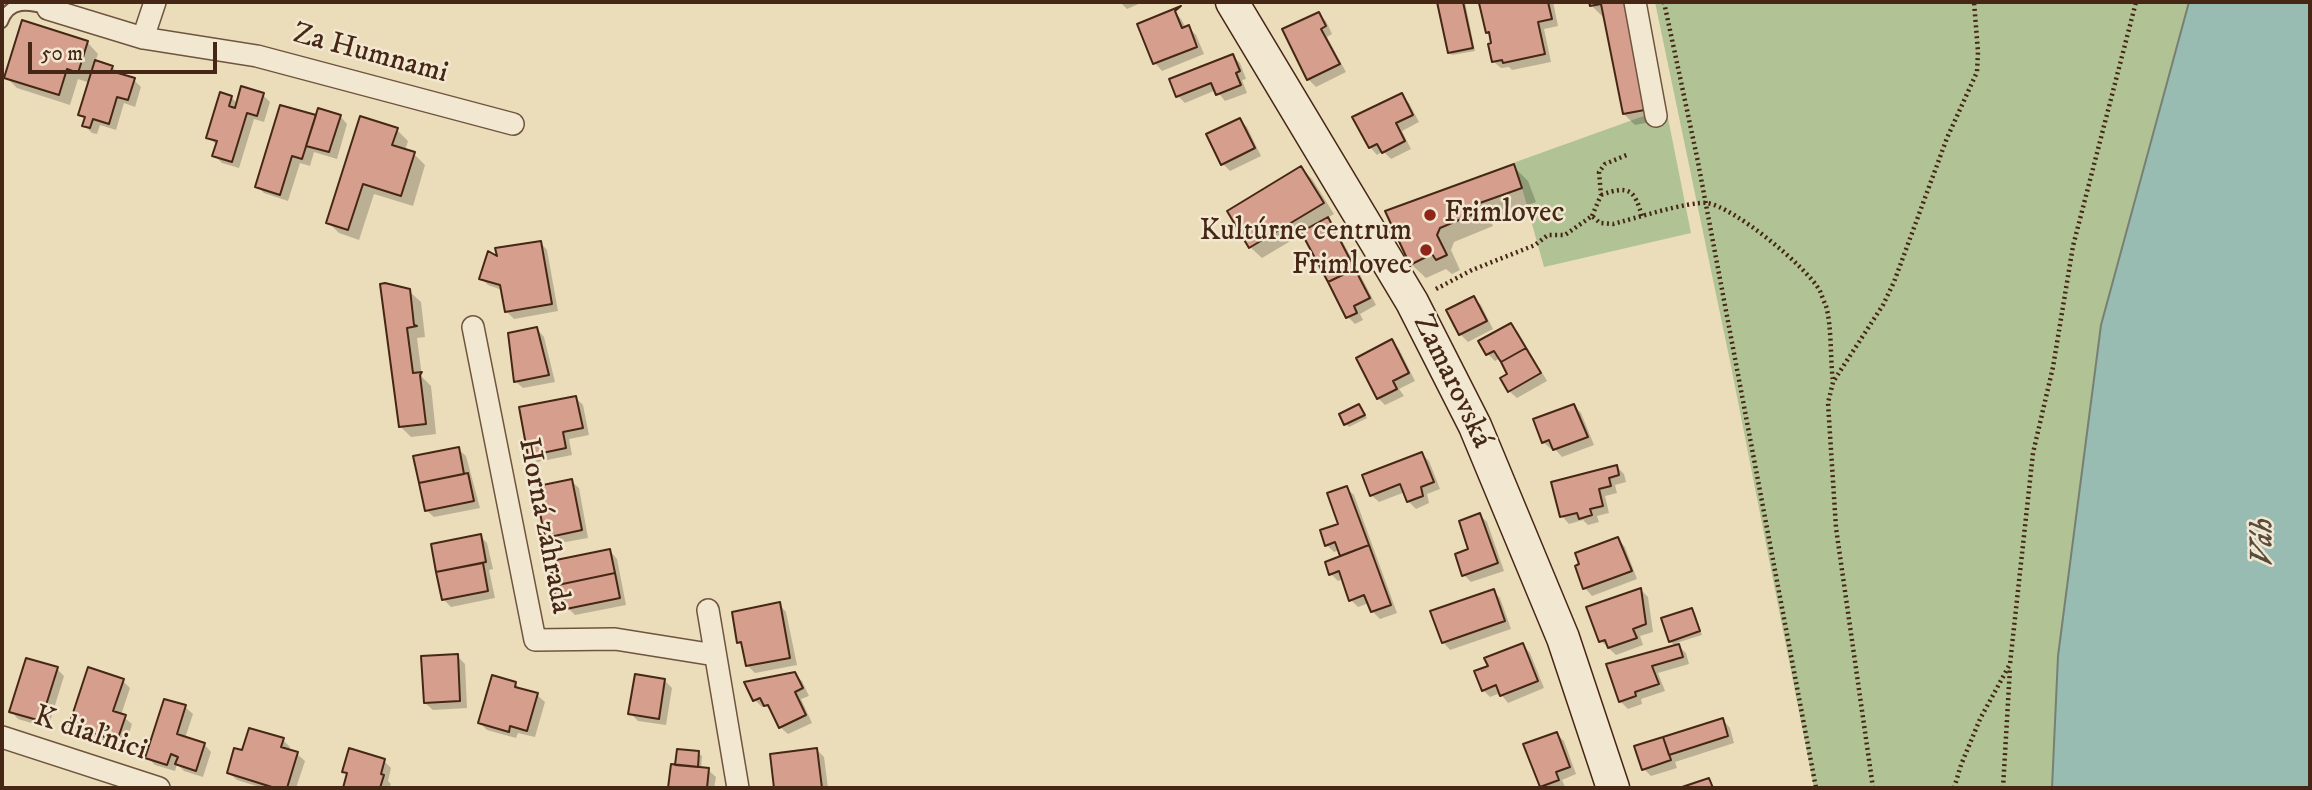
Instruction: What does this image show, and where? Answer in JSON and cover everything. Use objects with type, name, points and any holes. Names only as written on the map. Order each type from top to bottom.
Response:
[{"type":"main road","name":"Zamarovská","points":[[1232,2],[1412,302],[1475,426],[1563,638],[1614,788]]},
{"type":"street","points":[[143,38],[155,2]]},
{"type":"street","points":[[1635,2],[1656,116]]},
{"type":"street","name":"Za Humnami","points":[[48,9],[143,38],[257,56],[513,124]]},
{"type":"street","name":"Horná záhrada","points":[[473,327],[535,640],[615,639],[715,655]]},
{"type":"street","points":[[708,610],[738,788]]},
{"type":"street","name":"K diaľnici","points":[[2,737],[159,788]]},
{"type":"lane","points":[[2,22],[4,14],[13,5],[26,2],[48,9]]},
{"type":"path","points":[[1664,2],[1697,157],[1816,788]]},
{"type":"path","points":[[1833,382],[1883,305],[1894,282],[1947,138],[1977,72],[1974,2]]},
{"type":"path","points":[[2003,788],[2010,664],[2033,453],[2053,367],[2073,246],[2136,2]]},
{"type":"path","points":[[1430,292],[1472,270],[1535,245],[1548,235],[1564,235],[1592,216],[1601,195],[1599,172],[1605,164],[1629,154]]},
{"type":"path","points":[[1601,195],[1616,189],[1629,191],[1637,198],[1642,217]]},
{"type":"path","points":[[1592,216],[1600,223],[1612,224],[1704,203],[1723,207],[1744,220],[1808,275],[1820,291],[1827,309],[1833,382],[1827,418],[1836,528],[1872,788]]},
{"type":"path","points":[[1954,788],[1980,719],[2010,664]]},
{"type":"green space","points":[[1655,2],[2189,2],[2101,325],[2058,656],[2052,788],[1814,788],[1731,366]]},
{"type":"green space","name":"Frimlovec","points":[[1666,108],[1691,233],[1544,267],[1513,163]]},
{"type":"water","name":"Váh","points":[[2189,2],[2310,2],[2310,788],[2052,788],[2058,656],[2101,325]]},
{"type":"building","points":[[1437,2],[1463,2],[1473,48],[1448,53]]},
{"type":"building","points":[[1548,2],[1552,19],[1538,22],[1545,54],[1503,63],[1502,60],[1492,62],[1488,44],[1491,43],[1489,32],[1486,33],[1479,3]]},
{"type":"building","points":[[1589,2],[1630,2],[1650,109],[1623,114],[1601,4],[1590,6]]},
{"type":"building","points":[[1181,6],[1175,11],[1182,28],[1189,25],[1197,47],[1153,64],[1137,24]]},
{"type":"building","points":[[1319,12],[1326,26],[1321,29],[1340,64],[1307,80],[1282,29]]},
{"type":"building","points":[[22,20],[88,41],[78,73],[67,69],[59,95],[4,78]]},
{"type":"building","points":[[1233,54],[1240,71],[1236,73],[1241,85],[1216,95],[1211,83],[1176,97],[1169,79]]},
{"type":"building","points":[[95,60],[113,66],[111,71],[135,78],[128,100],[117,97],[109,124],[93,119],[90,128],[82,126],[85,117],[78,115]]},
{"type":"building","points":[[241,86],[264,93],[257,116],[247,113],[232,162],[212,156],[217,141],[206,138],[220,92],[232,96],[229,106],[235,108]]},
{"type":"building","points":[[1402,93],[1413,115],[1396,123],[1405,141],[1382,153],[1377,144],[1369,148],[1352,117]]},
{"type":"building","points":[[280,105],[316,115],[302,159],[292,156],[280,195],[255,187]]},
{"type":"building","points":[[318,108],[341,115],[329,152],[306,146]]},
{"type":"building","points":[[360,116],[398,128],[392,145],[415,152],[401,196],[363,184],[348,230],[326,223]]},
{"type":"building","points":[[1240,118],[1255,148],[1221,165],[1206,134]]},
{"type":"building","name":"Frimlovec","points":[[1514,164],[1522,188],[1477,204],[1480,211],[1440,228],[1437,235],[1447,255],[1436,260],[1432,254],[1410,265],[1385,211]]},
{"type":"building","points":[[1301,166],[1324,203],[1249,248],[1227,211]]},
{"type":"building","points":[[1328,217],[1355,269],[1328,282],[1301,232]]},
{"type":"building","points":[[541,241],[552,304],[505,312],[500,285],[479,279],[488,251],[497,256],[495,248]]},
{"type":"building","points":[[1355,269],[1370,298],[1354,306],[1357,313],[1346,318],[1328,282]]},
{"type":"building","points":[[380,284],[410,289],[414,325],[417,326],[407,328],[413,373],[422,372],[420,375],[426,424],[399,427]]},
{"type":"building","points":[[1474,296],[1487,321],[1459,335],[1446,310]]},
{"type":"building","points":[[1511,323],[1526,348],[1501,362],[1494,351],[1486,355],[1478,341]]},
{"type":"building","points":[[537,327],[549,375],[514,382],[508,333]]},
{"type":"building","points":[[1392,339],[1409,373],[1393,381],[1397,389],[1377,399],[1356,358]]},
{"type":"building","points":[[1526,348],[1541,373],[1508,392],[1500,378],[1507,374],[1501,362]]},
{"type":"building","points":[[576,396],[583,428],[563,432],[566,448],[528,456],[519,407]]},
{"type":"building","points":[[1359,404],[1365,415],[1344,425],[1339,414]]},
{"type":"building","points":[[1574,404],[1588,437],[1553,450],[1549,440],[1542,443],[1533,419]]},
{"type":"building","points":[[459,447],[464,474],[419,483],[413,456]]},
{"type":"building","points":[[1422,452],[1434,482],[1421,487],[1423,496],[1407,502],[1400,484],[1370,496],[1362,475]]},
{"type":"building","points":[[1617,465],[1619,475],[1609,478],[1611,486],[1599,489],[1603,506],[1590,509],[1592,515],[1579,519],[1577,513],[1560,517],[1551,482]]},
{"type":"building","points":[[468,473],[474,501],[425,511],[419,483]]},
{"type":"building","points":[[572,479],[582,530],[545,538],[538,486]]},
{"type":"building","points":[[1347,486],[1369,545],[1340,556],[1335,542],[1325,546],[1320,530],[1338,524],[1327,493]]},
{"type":"building","points":[[1480,513],[1498,563],[1462,576],[1455,554],[1468,549],[1459,521]]},
{"type":"building","points":[[481,534],[486,562],[436,572],[431,544]]},
{"type":"building","points":[[1618,537],[1632,571],[1583,589],[1575,566],[1579,564],[1575,553]]},
{"type":"building","points":[[1369,545],[1391,605],[1371,612],[1364,595],[1349,601],[1339,571],[1329,575],[1325,562]]},
{"type":"building","points":[[610,549],[615,573],[553,586],[551,573],[559,571],[556,560]]},
{"type":"building","points":[[483,563],[488,591],[442,600],[436,572]]},
{"type":"building","points":[[615,573],[620,598],[566,609],[564,597],[556,599],[553,586]]},
{"type":"building","points":[[1641,588],[1646,624],[1633,629],[1637,638],[1608,648],[1605,640],[1599,642],[1586,607]]},
{"type":"building","points":[[1494,589],[1505,621],[1442,643],[1430,611]]},
{"type":"building","points":[[780,602],[790,658],[746,666],[741,642],[737,643],[732,612]]},
{"type":"building","points":[[1692,608],[1700,631],[1669,642],[1661,618]]},
{"type":"building","points":[[1523,643],[1538,681],[1500,696],[1496,685],[1482,691],[1474,671],[1488,666],[1484,658]]},
{"type":"building","points":[[1679,644],[1683,657],[1652,666],[1659,684],[1635,692],[1636,696],[1619,702],[1606,664]]},
{"type":"building","points":[[458,654],[460,701],[424,703],[421,656]]},
{"type":"building","points":[[26,658],[58,667],[41,721],[9,712]]},
{"type":"building","points":[[88,667],[124,679],[113,711],[126,715],[117,741],[69,725]]},
{"type":"building","points":[[795,672],[803,688],[795,692],[806,715],[779,728],[768,705],[764,706],[760,698],[753,701],[744,682]]},
{"type":"building","points":[[635,674],[665,679],[659,719],[628,714]]},
{"type":"building","points":[[492,675],[516,682],[515,687],[538,693],[527,731],[510,726],[509,732],[478,723]]},
{"type":"building","points":[[164,699],[186,705],[177,734],[205,743],[196,771],[175,764],[178,757],[171,754],[167,765],[145,758]]},
{"type":"building","points":[[1723,718],[1728,736],[1669,755],[1663,737]]},
{"type":"building","points":[[249,728],[284,738],[281,747],[298,752],[287,788],[275,788],[227,773],[234,748],[242,750]]},
{"type":"building","points":[[1557,732],[1570,767],[1556,772],[1559,780],[1540,787],[1523,744]]},
{"type":"building","points":[[1663,737],[1671,760],[1642,770],[1634,746]]},
{"type":"building","points":[[349,748],[385,759],[380,788],[343,788],[347,773],[342,772]]},
{"type":"building","points":[[817,748],[822,788],[774,788],[770,754]]},
{"type":"building","points":[[677,749],[699,751],[698,767],[675,765]]},
{"type":"building","points":[[671,764],[709,768],[707,788],[668,788]]},
{"type":"building","points":[[1709,778],[1713,788],[1679,788]]},
{"type":"place","name":"Frimlovec","points":[[1430,215]]},
{"type":"place","name":"Kultúrne centrum Frimlovec","points":[[1426,250]]}]
